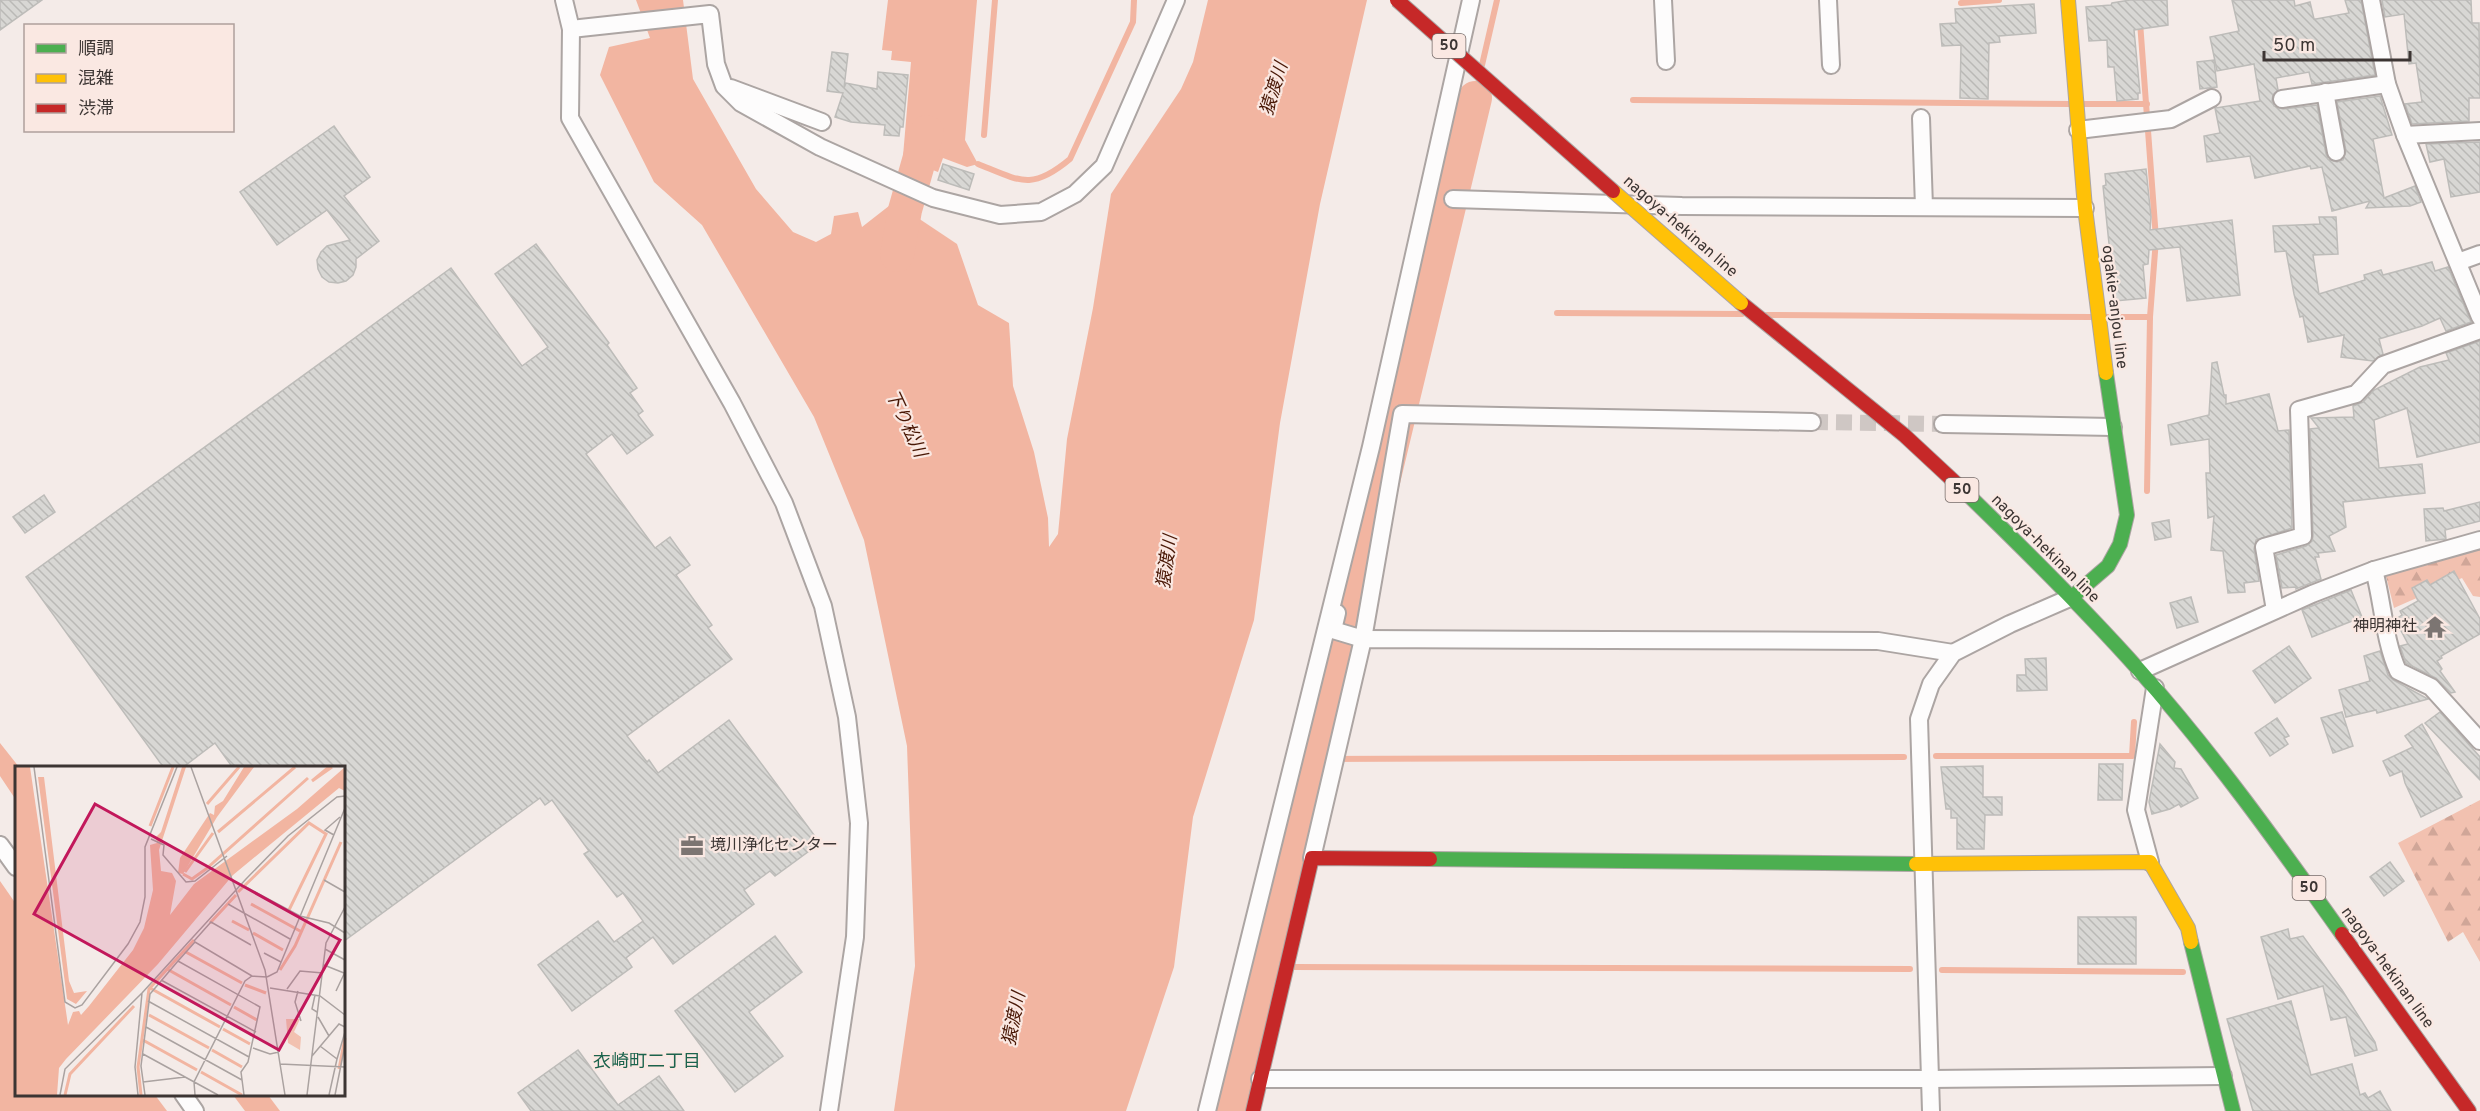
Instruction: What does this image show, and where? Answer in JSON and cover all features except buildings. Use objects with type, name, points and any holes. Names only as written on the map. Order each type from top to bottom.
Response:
[{"type":"main road","name":"nagoya-hekinan line","points":[[1397,0],[1767,326],[1904,435],[2029,553],[2072,597],[2155,688],[2257,815],[2469,1111]]},
{"type":"main road","name":"ogakie-anjou line","points":[[2068,0],[2085,208],[2113,427],[2127,515],[2120,543],[2108,566],[2072,597]]},
{"type":"main road","points":[[1253,1111],[1312,858],[1922,864],[2150,862],[2188,928],[2233,1111]]},
{"type":"street","points":[[564,0],[578,28],[570,118],[737,413],[784,503],[823,606],[847,717],[859,823],[855,938],[829,1111]]},
{"type":"street","points":[[578,28],[708,14],[716,64],[724,86],[741,103],[846,158],[933,198],[1000,215],[1041,212],[1075,194],[1104,166],[1176,0]]},
{"type":"street","points":[[1207,1111],[1379,412],[1471,0]]},
{"type":"street","points":[[1663,0],[1666,61]]},
{"type":"street","points":[[1828,0],[1831,65]]},
{"type":"street","points":[[2371,0],[2387,84],[2405,135],[2480,317]]},
{"type":"street","points":[[2282,99],[2387,84]]},
{"type":"street","points":[[724,86],[822,122]]},
{"type":"street","points":[[2325,92],[2336,152]]},
{"type":"street","points":[[2078,123],[2135,123],[2170,119],[2212,98]]},
{"type":"street","points":[[1921,118],[1924,207]]},
{"type":"street","points":[[2405,135],[2480,131]]},
{"type":"street","points":[[1453,200],[1682,206],[2085,208]]},
{"type":"street","points":[[2458,262],[2480,254]]},
{"type":"street","points":[[2275,610],[2264,547],[2303,536],[2299,410],[2356,394],[2383,364],[2480,330]]},
{"type":"street","points":[[1312,858],[1362,638],[1402,414],[1812,422]]},
{"type":"street","points":[[1943,424],[2113,427]]},
{"type":"street","points":[[2140,671],[2275,610],[2374,570],[2480,540]]},
{"type":"street","points":[[1347,542],[1351,559],[1333,630],[1362,638],[1878,640],[1953,653]]},
{"type":"street","points":[[2374,570],[2383,604],[2390,653],[2398,671],[2431,687],[2480,741]]},
{"type":"street","points":[[1931,1111],[1919,719],[1931,684],[1953,653],[2010,624],[2072,597]]},
{"type":"street","points":[[2150,862],[2136,810],[2155,688]]},
{"type":"street","points":[[0,845],[15,866]]},
{"type":"street","points":[[1260,1079],[2223,1076]]},
{"type":"street","points":[[184,1096],[195,1111]]},
{"type":"green space","points":[[2480,549],[2480,597],[2473,596],[2462,578],[2394,608],[2386,576]]},
{"type":"green space","points":[[2480,800],[2480,962],[2463,932],[2448,942],[2398,843]]},
{"type":"water","points":[[636,0],[683,0],[693,79],[756,189],[793,232],[816,242],[831,234],[834,216],[858,212],[862,227],[894,202],[957,244],[978,305],[1009,323],[1013,386],[1034,452],[1048,518],[1049,547],[1058,534],[1067,439],[1093,308],[1111,194],[1181,89],[1193,62],[1208,0],[1367,0],[1320,204],[1280,423],[1254,620],[1193,817],[1174,967],[1126,1111],[894,1111],[915,966],[907,746],[864,540],[814,417],[702,225],[654,182],[600,75],[609,47],[650,38]]},
{"type":"water","points":[[888,0],[977,0],[965,140],[978,164],[967,167],[943,158],[938,172],[930,169],[925,183],[906,171],[911,160],[903,156],[911,62],[891,60],[892,51],[882,50]]},
{"type":"water","points":[[0,743],[18,766],[15,766],[15,798],[0,776]]},
{"type":"water","points":[[0,881],[15,903],[15,1096],[156,1096],[167,1111],[0,1111]]},
{"type":"water","points":[[234,1096],[269,1096],[280,1111],[245,1111]]},
{"type":"waterway","points":[[984,135],[995,0]]},
{"type":"waterway","points":[[978,164],[1005,175],[1026,180],[1046,176],[1070,159],[1133,22],[1134,0]]},
{"type":"waterway","points":[[1482,65],[1497,0]]},
{"type":"waterway","points":[[1961,3],[1999,0]]},
{"type":"waterway","points":[[2140,22],[2156,239],[2150,317],[2147,491]]},
{"type":"waterway","points":[[1475,98],[1479,80]]},
{"type":"waterway","points":[[1232,1111],[1475,98]]},
{"type":"waterway","points":[[1633,100],[2070,104]]},
{"type":"waterway","points":[[2080,104],[2147,104]]},
{"type":"waterway","points":[[897,255],[905,210],[927,132]]},
{"type":"waterway","points":[[1557,313],[1742,314]]},
{"type":"waterway","points":[[1767,315],[2093,317]]},
{"type":"waterway","points":[[2103,317],[2150,317]]},
{"type":"waterway","points":[[1936,756],[2132,756],[2134,722]]},
{"type":"waterway","points":[[1317,759],[1904,757]]},
{"type":"waterway","points":[[1266,967],[1283,967]]},
{"type":"waterway","points":[[1293,967],[1910,969]]},
{"type":"waterway","points":[[1942,970],[2183,972]]},
{"type":"tunnel","points":[[1812,422],[1943,424]]},
{"type":"traffic: fast","points":[[2072,597],[2108,566],[2120,544],[2127,515],[2106,373]]},
{"type":"traffic: fast","points":[[1961,488],[2074,600],[2166,701],[2244,799],[2342,934]]},
{"type":"traffic: fast","points":[[1430,859],[1916,864]]},
{"type":"traffic: fast","points":[[2191,942],[2233,1111]]},
{"type":"traffic: slow","points":[[2068,0],[2085,208],[2106,373]]},
{"type":"traffic: slow","points":[[1613,191],[1741,303]]},
{"type":"traffic: slow","points":[[1916,864],[2150,862],[2188,928],[2191,942]]},
{"type":"traffic: jam","points":[[1397,0],[1613,191]]},
{"type":"traffic: jam","points":[[1741,303],[1904,435],[1961,488]]},
{"type":"traffic: jam","points":[[1253,1111],[1312,858],[1430,859]]},
{"type":"traffic: jam","points":[[2342,934],[2469,1111]]},
{"type":"place","name":"神明神社","points":[[2435,627]]},
{"type":"place","name":"境川浄化センター","points":[[692,846]]},
{"type":"district","name":"衣崎町二丁目","points":[[647,1062]]},
{"type":"water label","name":"猿渡川","points":[[1275,89]]},
{"type":"water label","name":"下り松川","points":[[905,424]]},
{"type":"water label","name":"猿渡川","points":[[1168,562]]},
{"type":"water label","name":"猿渡川","points":[[1015,1019]]}]
